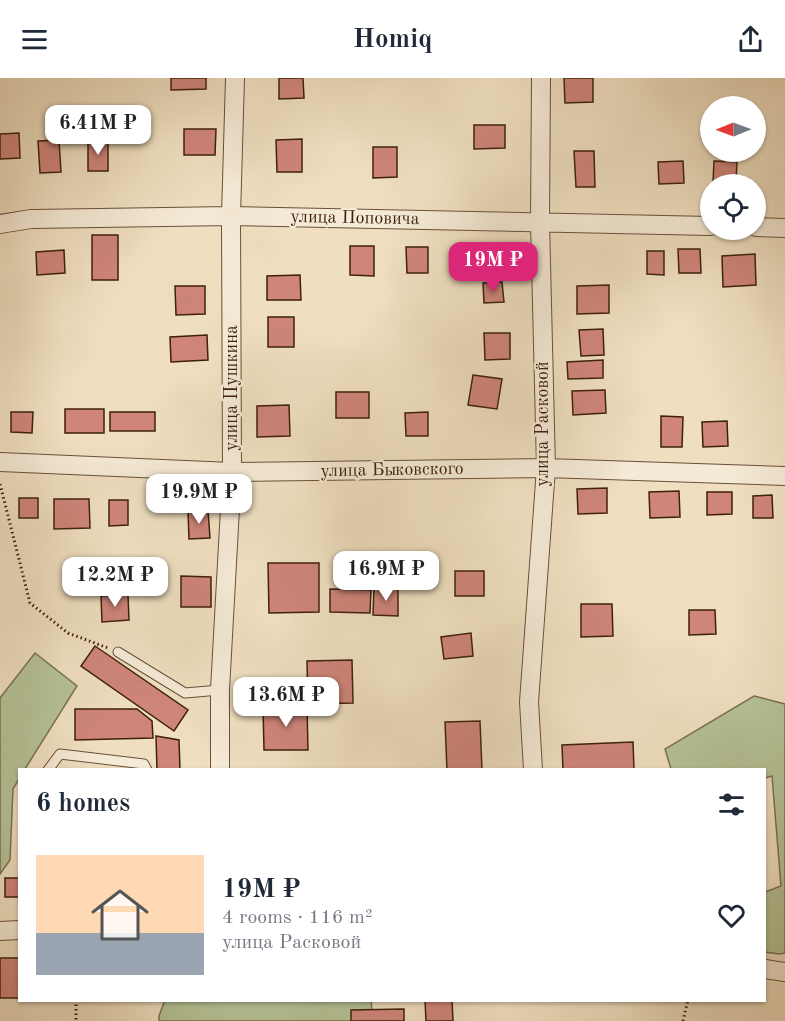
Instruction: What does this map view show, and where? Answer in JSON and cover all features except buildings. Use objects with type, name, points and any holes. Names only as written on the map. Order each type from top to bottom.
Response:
[{"type":"street","name":"улица Пушкина","points":[[219,768],[220,690],[232,471],[231,216],[235,78]]},
{"type":"street","name":"улица Расковой","points":[[532,768],[529,702],[546,468],[540,222],[541,78]]},
{"type":"street","name":"улица Поповича","points":[[0,224],[31,219],[231,216],[700,226]]},
{"type":"street","points":[[766,227],[785,228]]},
{"type":"street","name":"улица Быковского","points":[[0,462],[232,471],[546,468],[785,476]]},
{"type":"street","points":[[0,931],[18,930]]},
{"type":"street","points":[[766,969],[785,972]]},
{"type":"lane","points":[[118,652],[185,693],[220,690]]},
{"type":"lane","points":[[50,768],[60,754],[144,764],[146,768]]},
{"type":"path","points":[[0,484],[30,603],[68,633],[118,652]]},
{"type":"path","points":[[75,1002],[76,1021]]},
{"type":"path","points":[[683,1021],[688,1002]]},
{"type":"green space","points":[[35,653],[77,686],[26,768],[18,768],[18,781],[13,789],[10,860],[0,874],[0,698]]},
{"type":"green space","points":[[754,696],[785,704],[785,953],[766,952],[766,892],[781,886],[772,776],[766,778],[766,768],[671,768],[665,749]]},
{"type":"green space","points":[[164,1002],[371,1002],[373,1021],[159,1021]]}]
